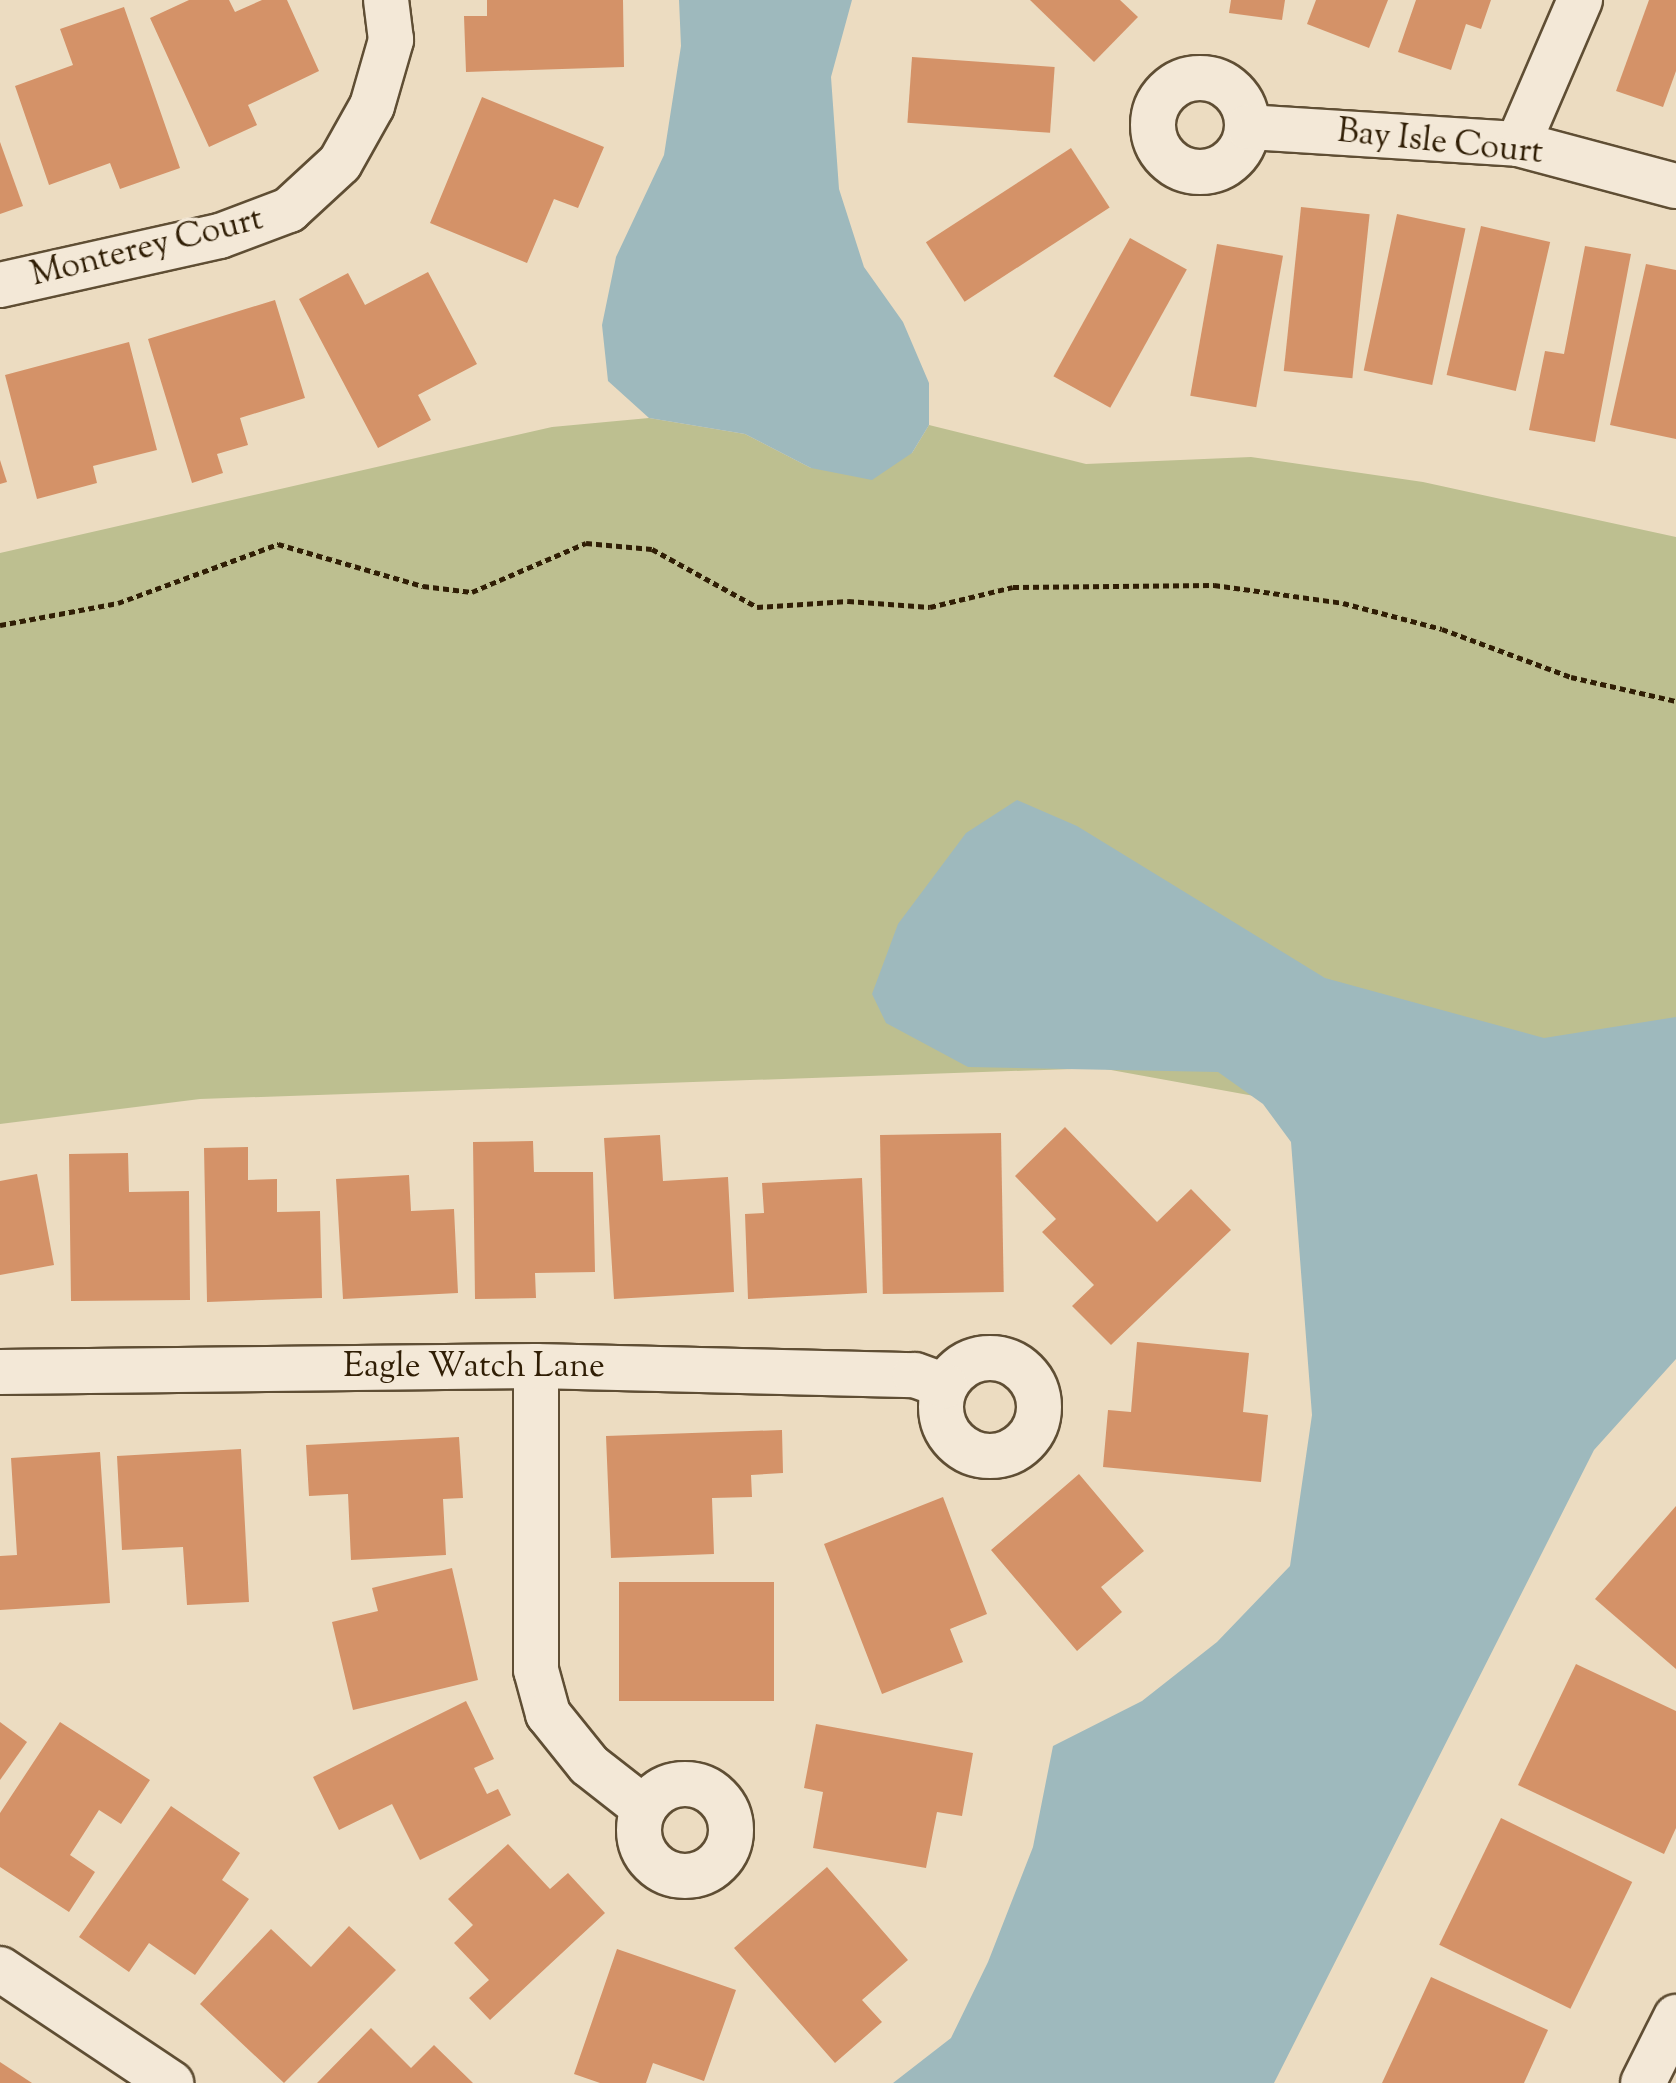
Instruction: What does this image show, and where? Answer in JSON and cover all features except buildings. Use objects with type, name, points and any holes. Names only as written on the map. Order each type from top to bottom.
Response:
[{"type":"street","name":"Monterey Court","points":[[0,285],[220,236],[289,210],[340,163],[372,106],[391,40],[386,0]]},
{"type":"street","points":[[1518,144],[1580,0]]},
{"type":"street","name":"Bay Isle Court","points":[[1248,127],[1518,144],[1676,186]]},
{"type":"street","points":[[536,1366],[536,1670],[548,1714],[589,1765],[644,1808]]},
{"type":"street","name":"Eagle Watch Lane","points":[[0,1372],[536,1366],[915,1375],[945,1386]]},
{"type":"street","points":[[0,1969],[171,2083]]},
{"type":"street","points":[[1643,2083],[1676,2017]]},
{"type":"path","points":[[0,625],[118,603],[278,544],[423,586],[472,592],[586,543],[652,549],[757,607],[848,601],[930,607],[1013,587],[1214,585],[1343,603],[1442,629],[1571,677],[1676,701]]},
{"type":"green space","points":[[649,418],[745,434],[811,468],[912,453],[929,425],[1086,464],[1251,457],[1423,482],[1676,537],[1676,1173],[1100,1068],[200,1099],[0,1124],[0,553],[552,427]]},
{"type":"water","points":[[679,0],[852,0],[831,77],[839,189],[864,267],[903,322],[929,383],[929,425],[912,453],[872,480],[811,468],[745,434],[649,418],[608,381],[602,325],[616,257],[664,155],[681,46]]},
{"type":"water","points":[[1017,800],[1077,826],[1325,978],[1544,1038],[1676,1017],[1676,1359],[1594,1450],[1274,2083],[893,2083],[951,2038],[988,1962],[1033,1847],[1053,1746],[1142,1701],[1217,1642],[1290,1566],[1312,1415],[1291,1142],[1263,1104],[1218,1072],[968,1067],[886,1023],[872,994],[898,924],[966,833]]}]
